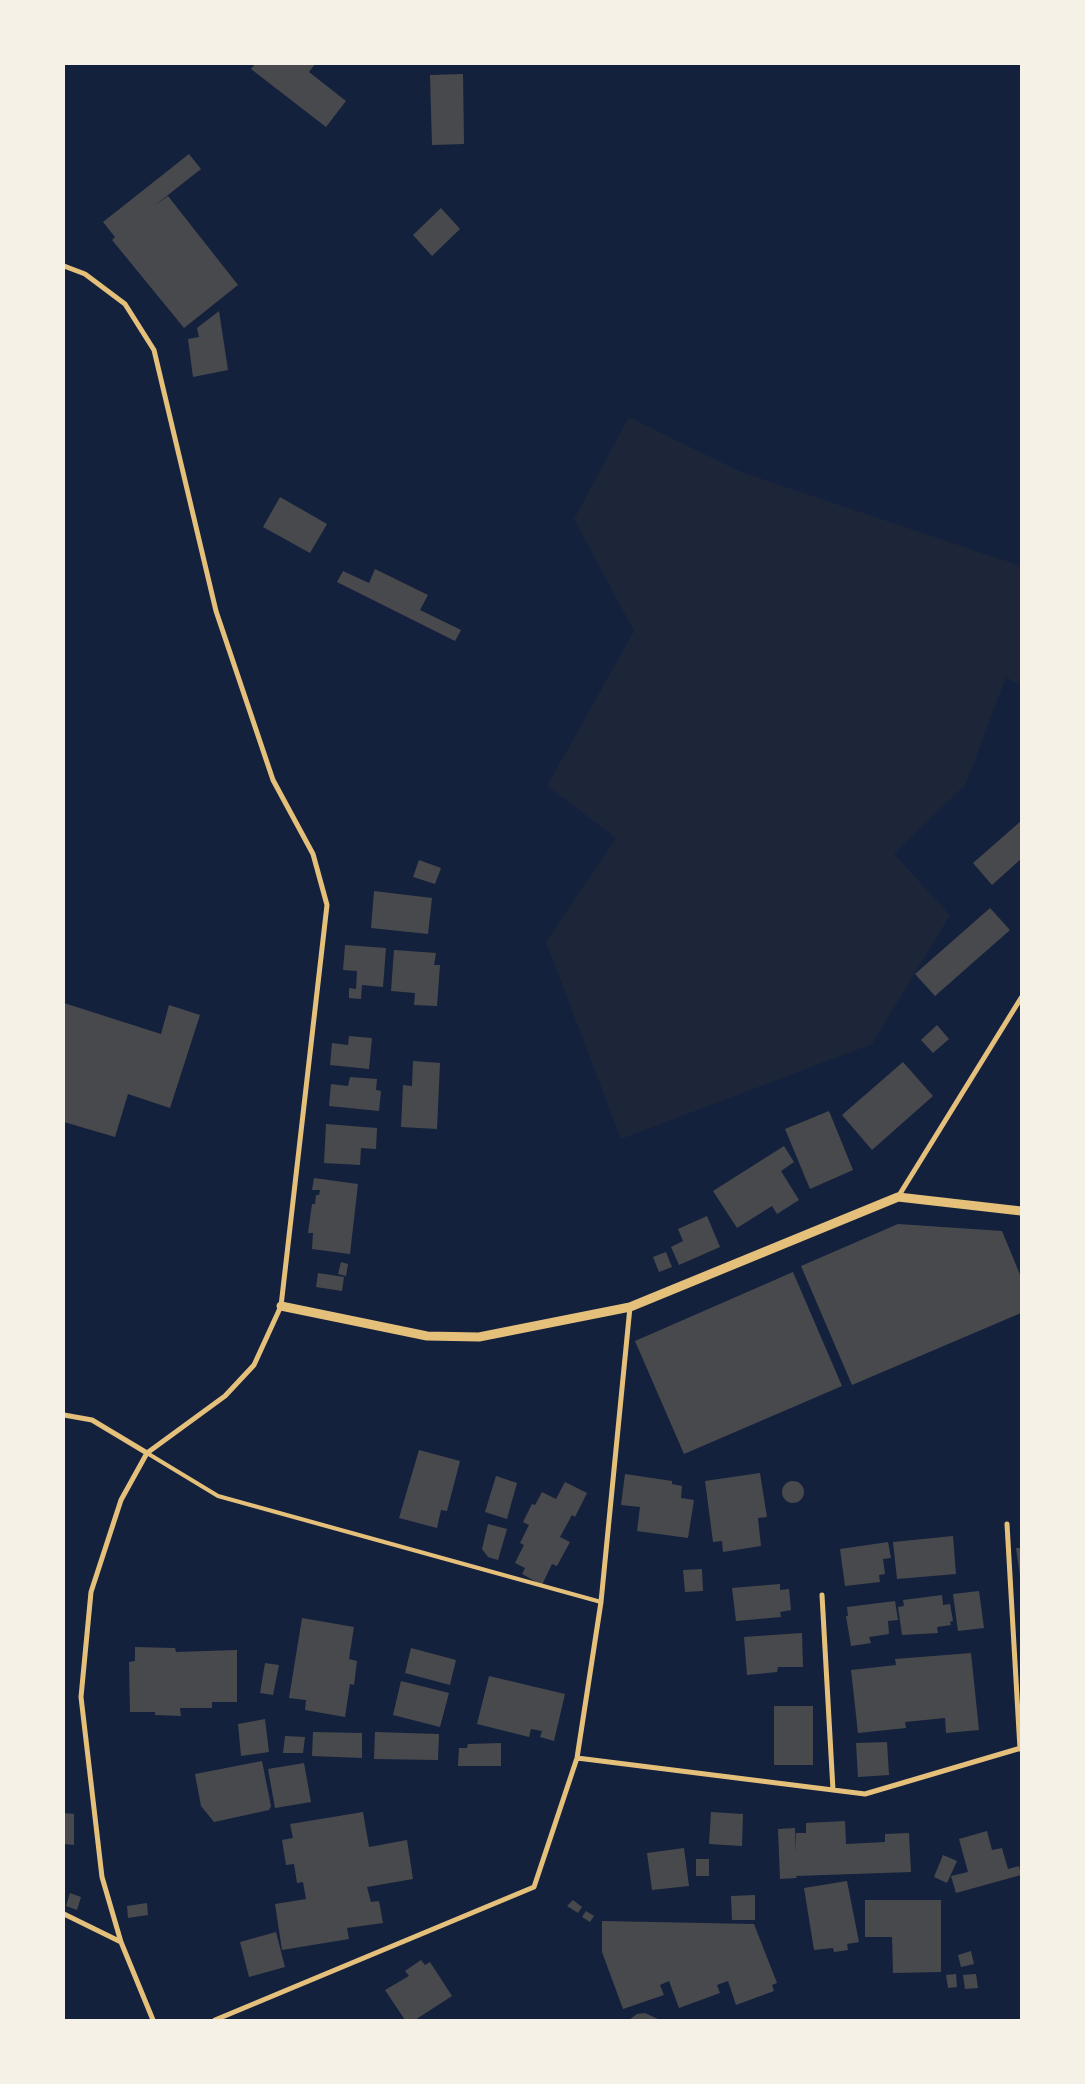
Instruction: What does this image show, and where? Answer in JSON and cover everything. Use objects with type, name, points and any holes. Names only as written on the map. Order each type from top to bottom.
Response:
[{"type":"street","points":[[64,266],[85,274],[125,304],[154,350],[216,611],[273,780],[313,854],[327,905],[281,1306],[254,1365],[224,1396],[147,1453],[121,1500],[91,1592],[81,1697],[102,1877],[121,1942],[153,2020]]},
{"type":"street","points":[[898,1197],[1021,998]]},
{"type":"street","points":[[281,1306],[427,1336],[478,1338],[630,1306],[898,1197],[1021,1211]]},
{"type":"street","points":[[215,2020],[534,1887],[577,1758],[601,1602],[630,1306]]},
{"type":"street","points":[[64,1415],[92,1420],[147,1453]]},
{"type":"street","points":[[577,1758],[865,1794],[1021,1749],[1007,1524]]},
{"type":"street","points":[[822,1596],[833,1790]]},
{"type":"street","points":[[64,1914],[121,1942]]},
{"type":"lane","points":[[147,1453],[218,1496],[601,1602]]},
{"type":"shaded area","points":[[629,417],[741,472],[1021,566],[1021,686],[1006,677],[966,784],[894,854],[950,915],[872,1044],[621,1139],[546,942],[616,838],[547,786],[634,631],[574,519]]},
{"type":"building","points":[[255,64],[315,64],[309,72],[346,101],[326,127],[251,69]]},
{"type":"building","points":[[463,74],[464,144],[432,145],[430,75]]},
{"type":"building","points":[[189,154],[201,169],[154,206],[168,196],[238,285],[184,328],[112,240],[115,237],[103,222]]},
{"type":"building","points":[[441,208],[460,229],[432,256],[413,235]]},
{"type":"building","points":[[219,311],[228,370],[193,377],[188,339],[199,337],[197,328]]},
{"type":"building","points":[[280,497],[327,524],[310,553],[263,527]]},
{"type":"building","points":[[375,569],[428,595],[420,610],[461,630],[455,641],[337,582],[343,571],[369,583]]},
{"type":"building","points":[[1021,821],[1021,859],[992,885],[973,863]]},
{"type":"building","points":[[419,860],[441,868],[435,884],[413,877]]},
{"type":"building","points":[[374,891],[432,898],[428,934],[371,928]]},
{"type":"building","points":[[990,908],[1010,930],[935,996],[915,974]]},
{"type":"building","points":[[345,945],[386,948],[383,987],[362,985],[361,999],[349,998],[349,988],[356,989],[357,971],[343,970]]},
{"type":"building","points":[[394,950],[436,953],[434,965],[440,965],[437,1006],[414,1005],[415,993],[391,991]]},
{"type":"building","points":[[64,1003],[161,1034],[169,1005],[200,1015],[170,1108],[128,1094],[115,1137],[64,1122]]},
{"type":"building","points":[[937,1025],[949,1039],[933,1053],[921,1040]]},
{"type":"building","points":[[349,1036],[372,1038],[369,1069],[330,1065],[332,1043],[348,1045]]},
{"type":"building","points":[[413,1061],[440,1063],[437,1129],[401,1127],[403,1085],[412,1086]]},
{"type":"building","points":[[903,1062],[933,1096],[872,1150],[842,1115]]},
{"type":"building","points":[[350,1077],[377,1079],[376,1090],[381,1091],[379,1111],[329,1106],[331,1084],[348,1086]]},
{"type":"building","points":[[829,1111],[853,1170],[810,1189],[785,1129]]},
{"type":"building","points":[[326,1124],[377,1128],[376,1149],[361,1148],[360,1165],[324,1163]]},
{"type":"building","points":[[784,1146],[794,1162],[781,1171],[799,1200],[777,1214],[772,1206],[737,1228],[713,1191]]},
{"type":"building","points":[[314,1178],[358,1184],[350,1254],[312,1249],[313,1233],[308,1233],[312,1204],[315,1204],[316,1195],[319,1195],[320,1190],[312,1190]]},
{"type":"building","points":[[707,1216],[720,1247],[679,1265],[671,1247],[683,1241],[678,1229]]},
{"type":"building","points":[[898,1224],[1002,1231],[1021,1277],[1021,1313],[852,1385],[801,1266]]},
{"type":"building","points":[[666,1252],[672,1267],[659,1272],[653,1257]]},
{"type":"building","points":[[341,1262],[348,1264],[346,1276],[338,1274]]},
{"type":"building","points":[[793,1272],[842,1386],[684,1454],[635,1341]]},
{"type":"building","points":[[318,1273],[344,1277],[342,1291],[316,1287]]},
{"type":"building","points":[[419,1450],[460,1461],[447,1511],[441,1510],[437,1528],[399,1518]]},
{"type":"building","points":[[760,1473],[767,1517],[758,1518],[761,1546],[723,1552],[722,1541],[713,1542],[705,1481]]},
{"type":"building","points":[[625,1474],[672,1481],[672,1484],[682,1486],[681,1498],[694,1500],[688,1538],[637,1531],[640,1507],[621,1505]]},
{"type":"building","points":[[496,1476],[517,1483],[507,1519],[485,1512]]},
{"type":"building","points":[[793,1481],[801,1484],[804,1492],[801,1500],[793,1503],[785,1500],[782,1492],[785,1484]]},
{"type":"building","points":[[565,1482],[587,1493],[575,1517],[572,1515],[560,1537],[570,1542],[557,1566],[552,1564],[542,1585],[522,1574],[525,1568],[515,1563],[524,1545],[520,1543],[529,1525],[523,1522],[532,1504],[535,1505],[542,1492],[556,1499]]},
{"type":"building","points":[[488,1524],[507,1529],[498,1560],[488,1557],[482,1549]]},
{"type":"building","points":[[953,1536],[956,1574],[897,1579],[893,1542]]},
{"type":"building","points":[[888,1542],[891,1558],[883,1559],[885,1574],[879,1575],[880,1582],[845,1586],[840,1549]]},
{"type":"building","points":[[1016,1548],[1021,1548],[1021,1576],[1020,1576]]},
{"type":"building","points":[[702,1569],[703,1591],[685,1592],[683,1570]]},
{"type":"building","points":[[780,1584],[780,1590],[789,1589],[791,1610],[780,1612],[781,1617],[736,1621],[732,1588]]},
{"type":"building","points":[[979,1591],[984,1628],[958,1631],[953,1594]]},
{"type":"building","points":[[942,1595],[943,1605],[950,1604],[953,1621],[950,1622],[951,1625],[937,1627],[938,1633],[902,1635],[898,1607],[904,1606],[903,1600]]},
{"type":"building","points":[[895,1601],[898,1620],[888,1621],[889,1634],[869,1637],[871,1643],[851,1646],[846,1616],[848,1616],[847,1607]]},
{"type":"building","points":[[302,1618],[354,1627],[349,1659],[357,1661],[354,1685],[350,1684],[345,1717],[305,1710],[306,1700],[289,1698]]},
{"type":"building","points":[[802,1633],[803,1667],[778,1667],[777,1672],[747,1675],[744,1637]]},
{"type":"building","points":[[135,1647],[175,1648],[176,1652],[237,1650],[237,1702],[212,1702],[212,1708],[180,1708],[181,1716],[155,1715],[155,1712],[130,1712],[129,1662],[135,1661]]},
{"type":"building","points":[[411,1648],[456,1660],[450,1685],[405,1673]]},
{"type":"building","points":[[971,1653],[979,1730],[946,1733],[945,1718],[905,1722],[906,1728],[858,1733],[851,1670],[896,1665],[895,1659]]},
{"type":"building","points":[[265,1663],[279,1665],[273,1695],[260,1693]]},
{"type":"building","points":[[489,1676],[565,1694],[554,1741],[540,1737],[542,1731],[531,1729],[529,1737],[477,1724]]},
{"type":"building","points":[[401,1681],[449,1693],[440,1727],[393,1715]]},
{"type":"building","points":[[774,1706],[813,1706],[813,1765],[774,1765]]},
{"type":"building","points":[[265,1719],[269,1752],[241,1756],[238,1724]]},
{"type":"building","points":[[313,1732],[362,1733],[362,1758],[312,1756]]},
{"type":"building","points":[[375,1732],[439,1734],[438,1760],[374,1759]]},
{"type":"building","points":[[285,1736],[305,1737],[303,1753],[283,1753]]},
{"type":"building","points":[[887,1742],[889,1775],[858,1777],[856,1743]]},
{"type":"building","points":[[501,1743],[501,1766],[458,1766],[459,1748],[467,1748],[468,1744]]},
{"type":"building","points":[[262,1761],[271,1806],[269,1810],[214,1822],[201,1806],[195,1774]]},
{"type":"building","points":[[304,1763],[311,1802],[275,1808],[268,1769]]},
{"type":"building","points":[[363,1812],[369,1847],[407,1840],[413,1879],[367,1887],[371,1902],[379,1901],[383,1923],[347,1928],[349,1939],[282,1950],[275,1904],[306,1899],[303,1882],[297,1883],[294,1864],[286,1865],[282,1840],[293,1838],[290,1824]]},
{"type":"building","points":[[711,1812],[743,1814],[742,1846],[709,1844]]},
{"type":"building","points":[[64,1813],[74,1814],[74,1845],[64,1844]]},
{"type":"building","points":[[845,1821],[846,1844],[885,1842],[885,1834],[909,1833],[911,1872],[796,1876],[797,1878],[780,1879],[778,1829],[795,1828],[796,1854],[796,1833],[806,1833],[806,1823]]},
{"type":"building","points":[[987,1831],[992,1850],[1002,1848],[1008,1869],[1019,1866],[1021,1875],[956,1893],[951,1876],[968,1872],[959,1839]]},
{"type":"building","points":[[684,1848],[689,1886],[652,1890],[647,1853]]},
{"type":"building","points":[[943,1855],[957,1861],[947,1883],[934,1877]]},
{"type":"building","points":[[696,1859],[709,1859],[709,1876],[696,1876]]},
{"type":"building","points":[[847,1881],[859,1942],[847,1944],[848,1950],[834,1952],[833,1948],[814,1950],[804,1888]]},
{"type":"building","points":[[70,1893],[81,1897],[77,1910],[66,1906]]},
{"type":"building","points":[[755,1895],[755,1920],[732,1920],[731,1896]]},
{"type":"building","points":[[573,1900],[582,1907],[578,1913],[567,1906]]},
{"type":"building","points":[[865,1900],[941,1900],[941,1972],[893,1973],[892,1937],[865,1937]]},
{"type":"building","points":[[147,1903],[148,1915],[128,1918],[127,1906]]},
{"type":"building","points":[[586,1911],[594,1916],[590,1922],[582,1917]]},
{"type":"building","points":[[602,1921],[754,1924],[777,1983],[772,1985],[774,1991],[736,2005],[728,1981],[717,1985],[720,1993],[679,2008],[669,1981],[660,1985],[664,1995],[623,2009],[602,1952]]},
{"type":"building","points":[[276,1932],[285,1967],[249,1977],[240,1942]]},
{"type":"building","points":[[971,1951],[974,1964],[961,1967],[958,1955]]},
{"type":"building","points":[[421,1960],[425,1965],[430,1962],[452,1996],[415,2020],[405,2020],[385,1990],[409,1976],[405,1971]]},
{"type":"building","points":[[956,1974],[957,1987],[948,1988],[946,1975]]},
{"type":"building","points":[[976,1974],[978,1988],[965,1989],[963,1975]]},
{"type":"building","points":[[645,2013],[660,2020],[629,2020],[637,2014]]}]
